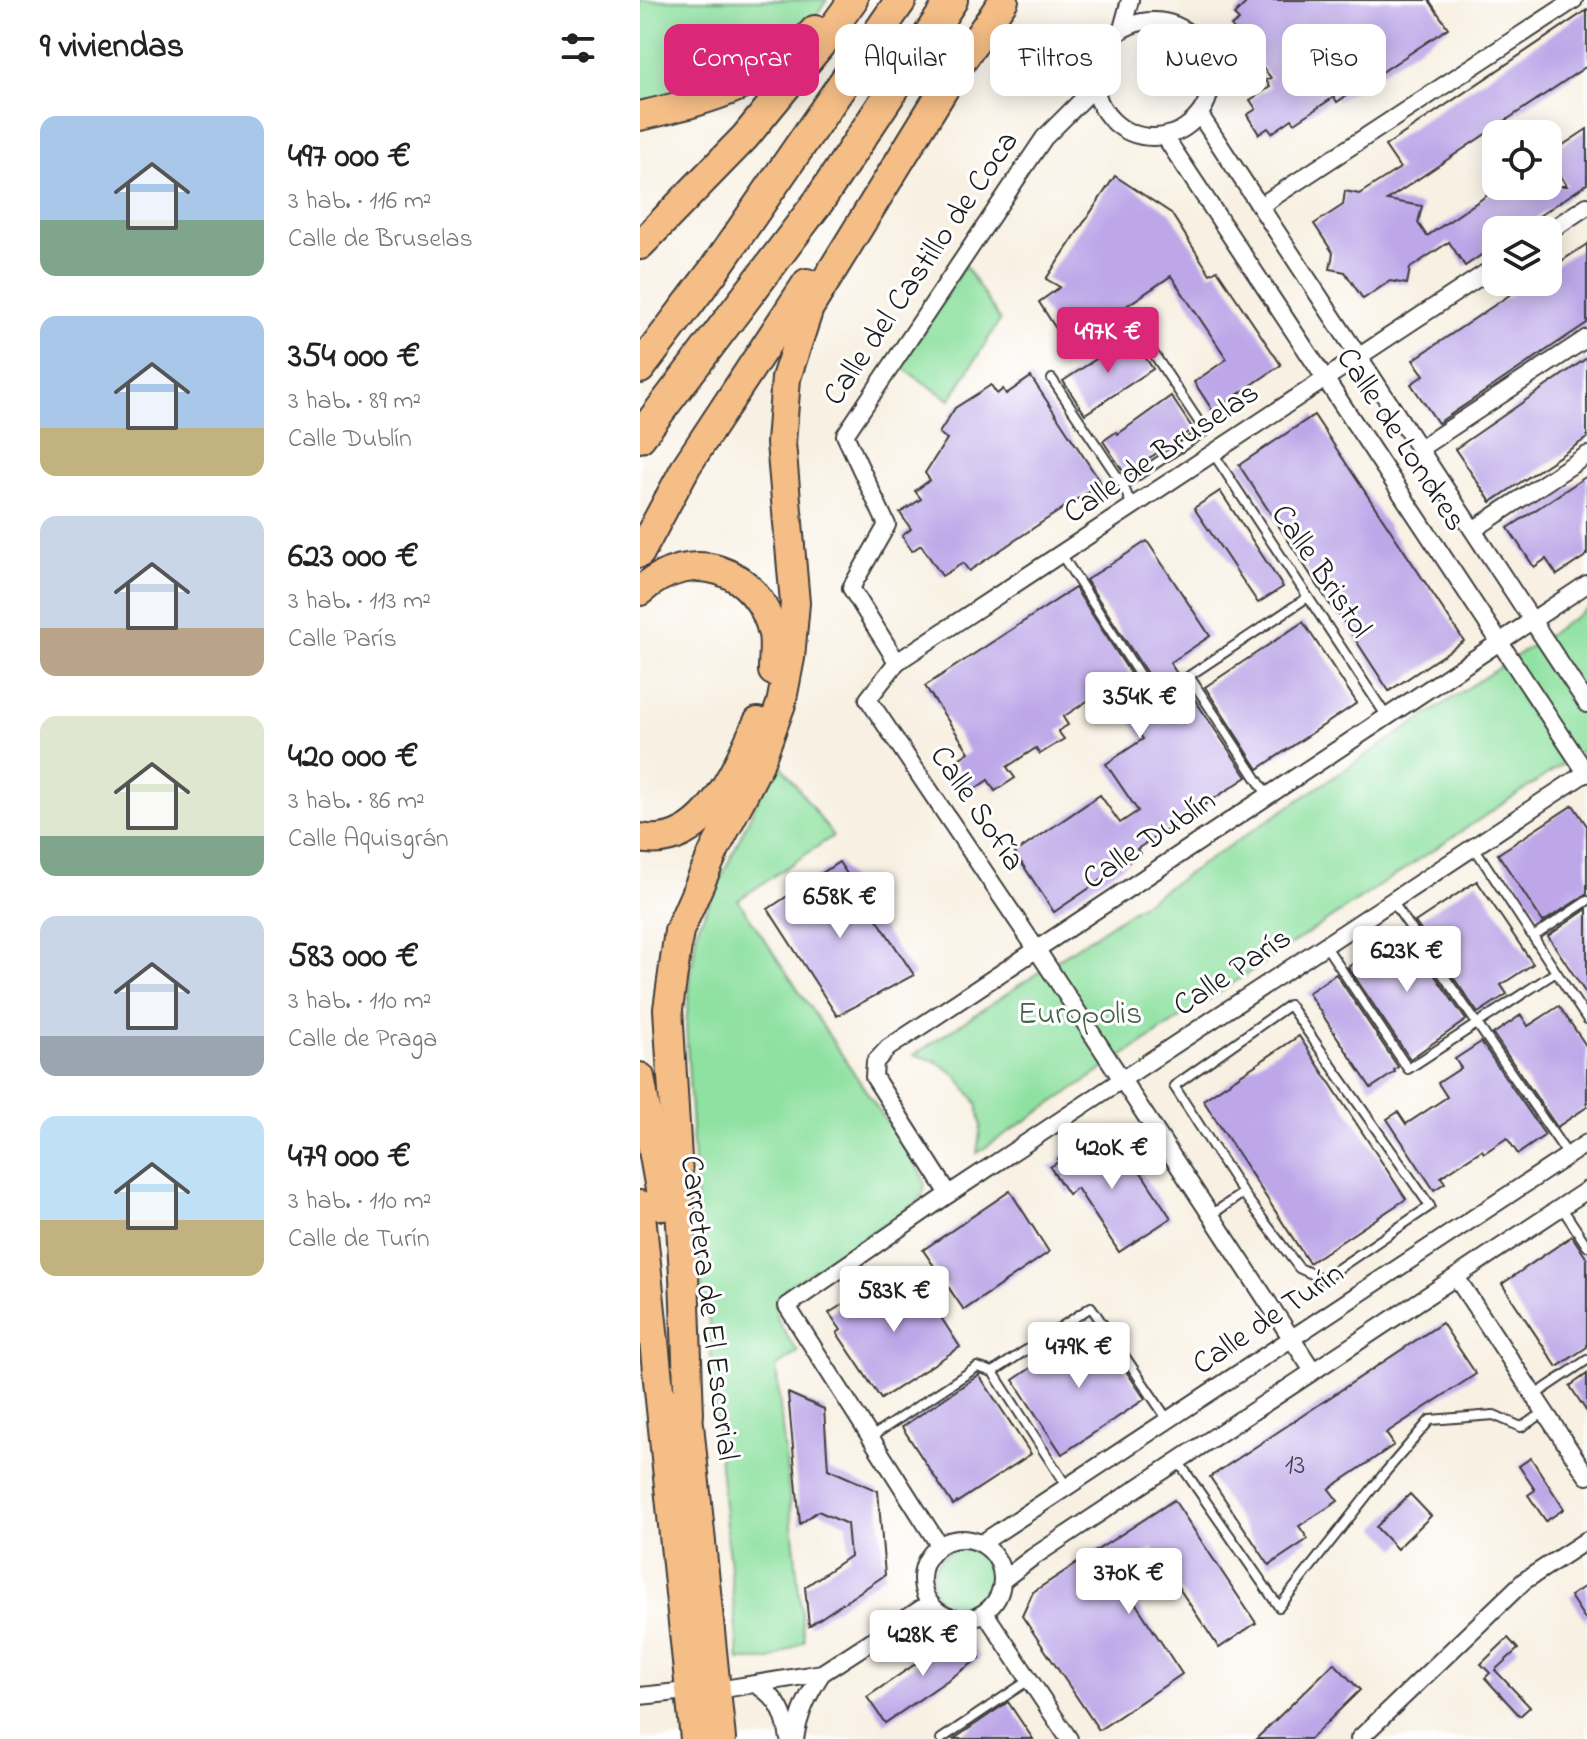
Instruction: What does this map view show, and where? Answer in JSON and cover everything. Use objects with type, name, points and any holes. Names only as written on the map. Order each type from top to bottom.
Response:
[{"type":"highway","points":[[640,116],[718,97],[762,75],[806,40],[842,0]]},
{"type":"highway","points":[[640,245],[745,137],[853,0]]},
{"type":"highway","points":[[640,355],[844,55],[877,0]]},
{"type":"highway","points":[[640,368],[714,270],[901,0]]},
{"type":"highway","points":[[843,167],[952,0]]},
{"type":"highway","points":[[640,437],[843,167],[902,94],[966,0]]},
{"type":"highway","points":[[974,44],[1004,0]]},
{"type":"highway","points":[[640,553],[687,465],[866,194],[938,96]]},
{"type":"highway","points":[[689,1414],[668,1009],[679,931],[715,849],[759,764],[784,689],[795,603],[781,443],[786,378],[809,308],[940,96]]},
{"type":"highway","points":[[640,591],[655,577],[683,566],[713,566],[743,582],[761,605],[773,634],[773,671],[760,720],[709,813],[686,831],[652,841],[640,838]]},
{"type":"highway","name":"Carretera de El Escorial","points":[[640,1077],[660,1184],[689,1414],[721,1739]]},
{"type":"highway","name":"Carretera de El Escorial","points":[[640,1205],[695,1739]]},
{"type":"street","points":[[1122,29],[1130,0]]},
{"type":"street","points":[[1137,0],[1156,20]]},
{"type":"street","points":[[1260,206],[1574,0]]},
{"type":"street","points":[[1097,96],[1100,106],[1127,132],[1146,138],[1165,137],[1184,129],[1200,115],[1209,96],[1212,75],[1206,55],[1194,37],[1176,25],[1156,20],[1138,22],[1122,29]]},
{"type":"street","name":"Calle del Castillo de Coca","points":[[897,662],[851,588],[887,525],[845,435],[1044,138],[1086,96]]},
{"type":"street","name":"Calle de Londres","points":[[1200,115],[1587,704]]},
{"type":"street","name":"Calle de Londres","points":[[1165,137],[1587,773]]},
{"type":"street","points":[[1562,223],[1587,206]]},
{"type":"street","name":"Calle de Bruselas","points":[[868,699],[897,662],[1482,275]]},
{"type":"street","points":[[1419,449],[1587,338]]},
{"type":"street","points":[[1473,530],[1587,455]]},
{"type":"street","name":"Calle Dublín","points":[[949,1194],[874,1077],[875,1062],[888,1048],[1587,584]]},
{"type":"street","name":"Calle Sofía","points":[[868,699],[1313,1371]]},
{"type":"street","name":"Calle París","points":[[871,1438],[787,1306],[949,1194],[1587,773]]},
{"type":"street","name":"Calle de Turín","points":[[982,1543],[1587,1143]]},
{"type":"street","name":"Calle de Turín","points":[[1003,1580],[1033,1557],[1587,1190]]},
{"type":"street","points":[[1456,1277],[1587,1476]]},
{"type":"street","points":[[871,1438],[939,1545]]},
{"type":"street","points":[[968,1539],[982,1543],[997,1559],[1003,1580],[1000,1593],[985,1613],[970,1619],[955,1619],[941,1613],[930,1603],[923,1588],[922,1572],[928,1557],[939,1545],[953,1540],[968,1539]]},
{"type":"street","points":[[1359,1739],[1524,1581],[1587,1540]]},
{"type":"street","points":[[730,1688],[822,1673],[930,1603]]},
{"type":"street","points":[[985,1613],[1069,1739]]},
{"type":"street","points":[[797,1739],[798,1721],[805,1701],[822,1673]]},
{"type":"street","points":[[757,1685],[772,1695],[786,1717],[789,1739]]},
{"type":"street","points":[[640,1696],[678,1692]]},
{"type":"lane","points":[[1123,485],[1205,431],[1134,324]]},
{"type":"lane","points":[[1052,379],[1123,485],[1133,506]]},
{"type":"lane","name":"Calle Bristol","points":[[1213,453],[1387,717]]},
{"type":"lane","points":[[1061,554],[1146,685]]},
{"type":"lane","points":[[1268,796],[1189,676],[1308,597]]},
{"type":"lane","points":[[1473,847],[1586,1017]]},
{"type":"lane","points":[[1391,901],[1568,1155]]},
{"type":"lane","points":[[1533,937],[1587,901]]},
{"type":"lane","points":[[1325,945],[1408,1069],[1556,972]]},
{"type":"lane","points":[[1289,1005],[1430,1206],[1323,1279],[1299,1268],[1243,1193],[1174,1086],[1289,1005]]},
{"type":"lane","points":[[1211,1215],[1243,1193]]},
{"type":"lane","points":[[1561,1207],[1587,1246]]},
{"type":"lane","points":[[993,1372],[1091,1307],[1168,1421]]},
{"type":"lane","points":[[1534,1396],[1587,1360]]},
{"type":"lane","points":[[871,1438],[977,1367],[993,1372],[1067,1487]]},
{"type":"lane","points":[[1178,1461],[1279,1607],[1430,1420],[1494,1415],[1521,1427],[1545,1412]]},
{"type":"lane","points":[[941,1739],[1030,1679]]},
{"type":"green space","points":[[640,0],[827,0],[807,24],[664,24],[664,96],[705,96],[640,116]]},
{"type":"green space","points":[[965,265],[1000,320],[950,400],[901,367]]},
{"type":"green space","name":"Europolis","points":[[1587,609],[1587,748],[977,1153],[981,1125],[977,1103],[955,1074],[935,1061],[914,1055]]},
{"type":"green space","points":[[777,759],[833,836],[738,900],[921,1173],[924,1185],[917,1202],[785,1289],[778,1297],[778,1321],[798,1352],[776,1367],[804,1641],[771,1660],[739,1660],[709,1322],[701,1285],[686,1025],[697,929]]},
{"type":"green space","points":[[963,1549],[985,1558],[994,1580],[985,1602],[963,1611],[941,1602],[932,1580],[941,1558]]},
{"type":"building","points":[[1249,0],[1429,0],[1448,28],[1386,69],[1386,24],[1282,24],[1282,96],[1346,96],[1337,102],[1334,97],[1295,123],[1292,119],[1272,133],[1268,128],[1259,134],[1247,115],[1256,109],[1250,100],[1266,96],[1266,90],[1270,87],[1266,80],[1271,78],[1266,72],[1266,24],[1234,24],[1239,20],[1234,15]]},
{"type":"building","points":[[1587,10],[1587,66],[1506,120],[1482,120],[1482,136],[1387,200],[1422,206],[1418,223],[1427,236],[1482,199],[1562,200],[1562,186],[1567,186],[1562,178],[1562,146],[1587,129],[1587,184],[1539,216],[1482,216],[1482,254],[1465,266],[1449,242],[1410,268],[1407,284],[1390,281],[1363,299],[1345,272],[1330,269],[1333,253],[1314,224],[1343,205],[1345,191],[1359,194],[1400,168],[1385,146]]},
{"type":"building","points":[[1115,176],[1171,213],[1210,274],[1217,270],[1281,365],[1213,411],[1194,382],[1227,359],[1171,276],[1067,346],[1039,302],[1060,287],[1046,279]]},
{"type":"building","points":[[1587,244],[1587,323],[1438,423],[1411,384],[1424,375],[1413,360],[1508,296],[1562,296],[1562,261]]},
{"type":"building","points":[[1131,336],[1153,369],[1085,414],[1063,381]]},
{"type":"building","points":[[1587,358],[1587,438],[1491,502],[1455,449]]},
{"type":"building","points":[[1031,377],[1101,483],[969,571],[963,563],[942,576],[921,545],[912,551],[902,536],[911,529],[900,513],[921,499],[915,491],[930,480],[925,473],[947,439],[939,433],[955,408],[991,385],[997,394],[1003,389],[1006,394]]},
{"type":"building","points":[[1171,396],[1193,429],[1125,474],[1103,441],[1116,432],[1118,434]]},
{"type":"building","points":[[1314,415],[1464,641],[1389,691],[1239,465]]},
{"type":"building","points":[[1587,476],[1587,555],[1557,575],[1546,559],[1534,567],[1508,528]]},
{"type":"building","points":[[1220,491],[1283,587],[1258,603],[1194,508]]},
{"type":"building","points":[[1147,541],[1210,636],[1170,663],[1247,777],[1137,849],[1140,854],[1054,912],[1015,853],[1100,795],[1120,823],[1138,811],[1106,764],[1143,739],[1128,717],[1161,695],[1086,580]]},
{"type":"building","points":[[1075,588],[1130,673],[1063,717],[1068,725],[1058,731],[1064,739],[1040,754],[1036,748],[1007,767],[1015,778],[995,791],[988,780],[973,790],[954,762],[969,752],[925,686]]},
{"type":"building","points":[[1303,622],[1357,703],[1258,769],[1205,687]]},
{"type":"building","points":[[1573,805],[1587,826],[1587,894],[1543,922],[1498,854]]},
{"type":"building","points":[[839,862],[914,975],[837,1016],[768,909]]},
{"type":"building","points":[[1477,881],[1533,964],[1501,985],[1507,994],[1478,1013],[1415,922]]},
{"type":"building","points":[[1587,909],[1587,995],[1548,936]]},
{"type":"building","points":[[1403,930],[1466,1020],[1410,1059],[1348,967]]},
{"type":"building","points":[[1336,974],[1398,1067],[1371,1088],[1308,993]]},
{"type":"building","points":[[1559,1006],[1587,1047],[1587,1107],[1557,1127],[1493,1034],[1521,1015],[1528,1026]]},
{"type":"building","points":[[1299,1036],[1406,1199],[1309,1263],[1203,1100]]},
{"type":"building","points":[[1481,1042],[1545,1135],[1518,1154],[1507,1138],[1484,1153],[1482,1150],[1441,1177],[1445,1183],[1434,1190],[1387,1119],[1398,1112],[1406,1124],[1447,1097],[1438,1083],[1461,1068],[1455,1059]]},
{"type":"building","points":[[1091,1137],[1100,1152],[1119,1139],[1171,1218],[1119,1252],[1077,1188],[1068,1194],[1050,1167]]},
{"type":"building","points":[[1010,1191],[1049,1252],[964,1310],[923,1250]]},
{"type":"building","points":[[1572,1236],[1587,1259],[1587,1347],[1557,1367],[1502,1284]]},
{"type":"building","points":[[911,1271],[960,1347],[881,1399],[837,1333],[841,1330],[829,1313],[866,1290],[871,1297]]},
{"type":"building","points":[[1442,1323],[1476,1374],[1386,1433],[1394,1445],[1329,1489],[1338,1501],[1299,1526],[1308,1539],[1269,1565],[1210,1477]]},
{"type":"building","points":[[1095,1325],[1145,1399],[1062,1454],[1013,1380]]},
{"type":"building","points":[[1587,1374],[1587,1412],[1570,1386]]},
{"type":"building","points":[[979,1375],[1031,1454],[953,1505],[902,1427]]},
{"type":"building","points":[[788,1393],[824,1409],[828,1469],[878,1491],[885,1575],[809,1626],[805,1587],[850,1556],[847,1524],[818,1511],[800,1524]]},
{"type":"building","points":[[1531,1458],[1564,1509],[1546,1521],[1528,1495],[1535,1490],[1519,1466]]},
{"type":"building","points":[[1410,1494],[1431,1516],[1397,1549],[1376,1527]]},
{"type":"building","points":[[1174,1500],[1256,1623],[1219,1648],[1152,1548],[1115,1572],[1182,1674],[1099,1730],[1022,1616],[1033,1592]]},
{"type":"building","points":[[1587,1585],[1587,1622],[1570,1596]]},
{"type":"building","points":[[1508,1638],[1518,1649],[1495,1670],[1530,1707],[1520,1716],[1485,1678],[1490,1673],[1481,1664]]},
{"type":"building","points":[[952,1639],[969,1641],[980,1658],[885,1723],[867,1697]]},
{"type":"building","points":[[1334,1663],[1360,1690],[1310,1739],[1256,1739]]},
{"type":"building","points":[[1008,1702],[1033,1739],[954,1739]]}]
